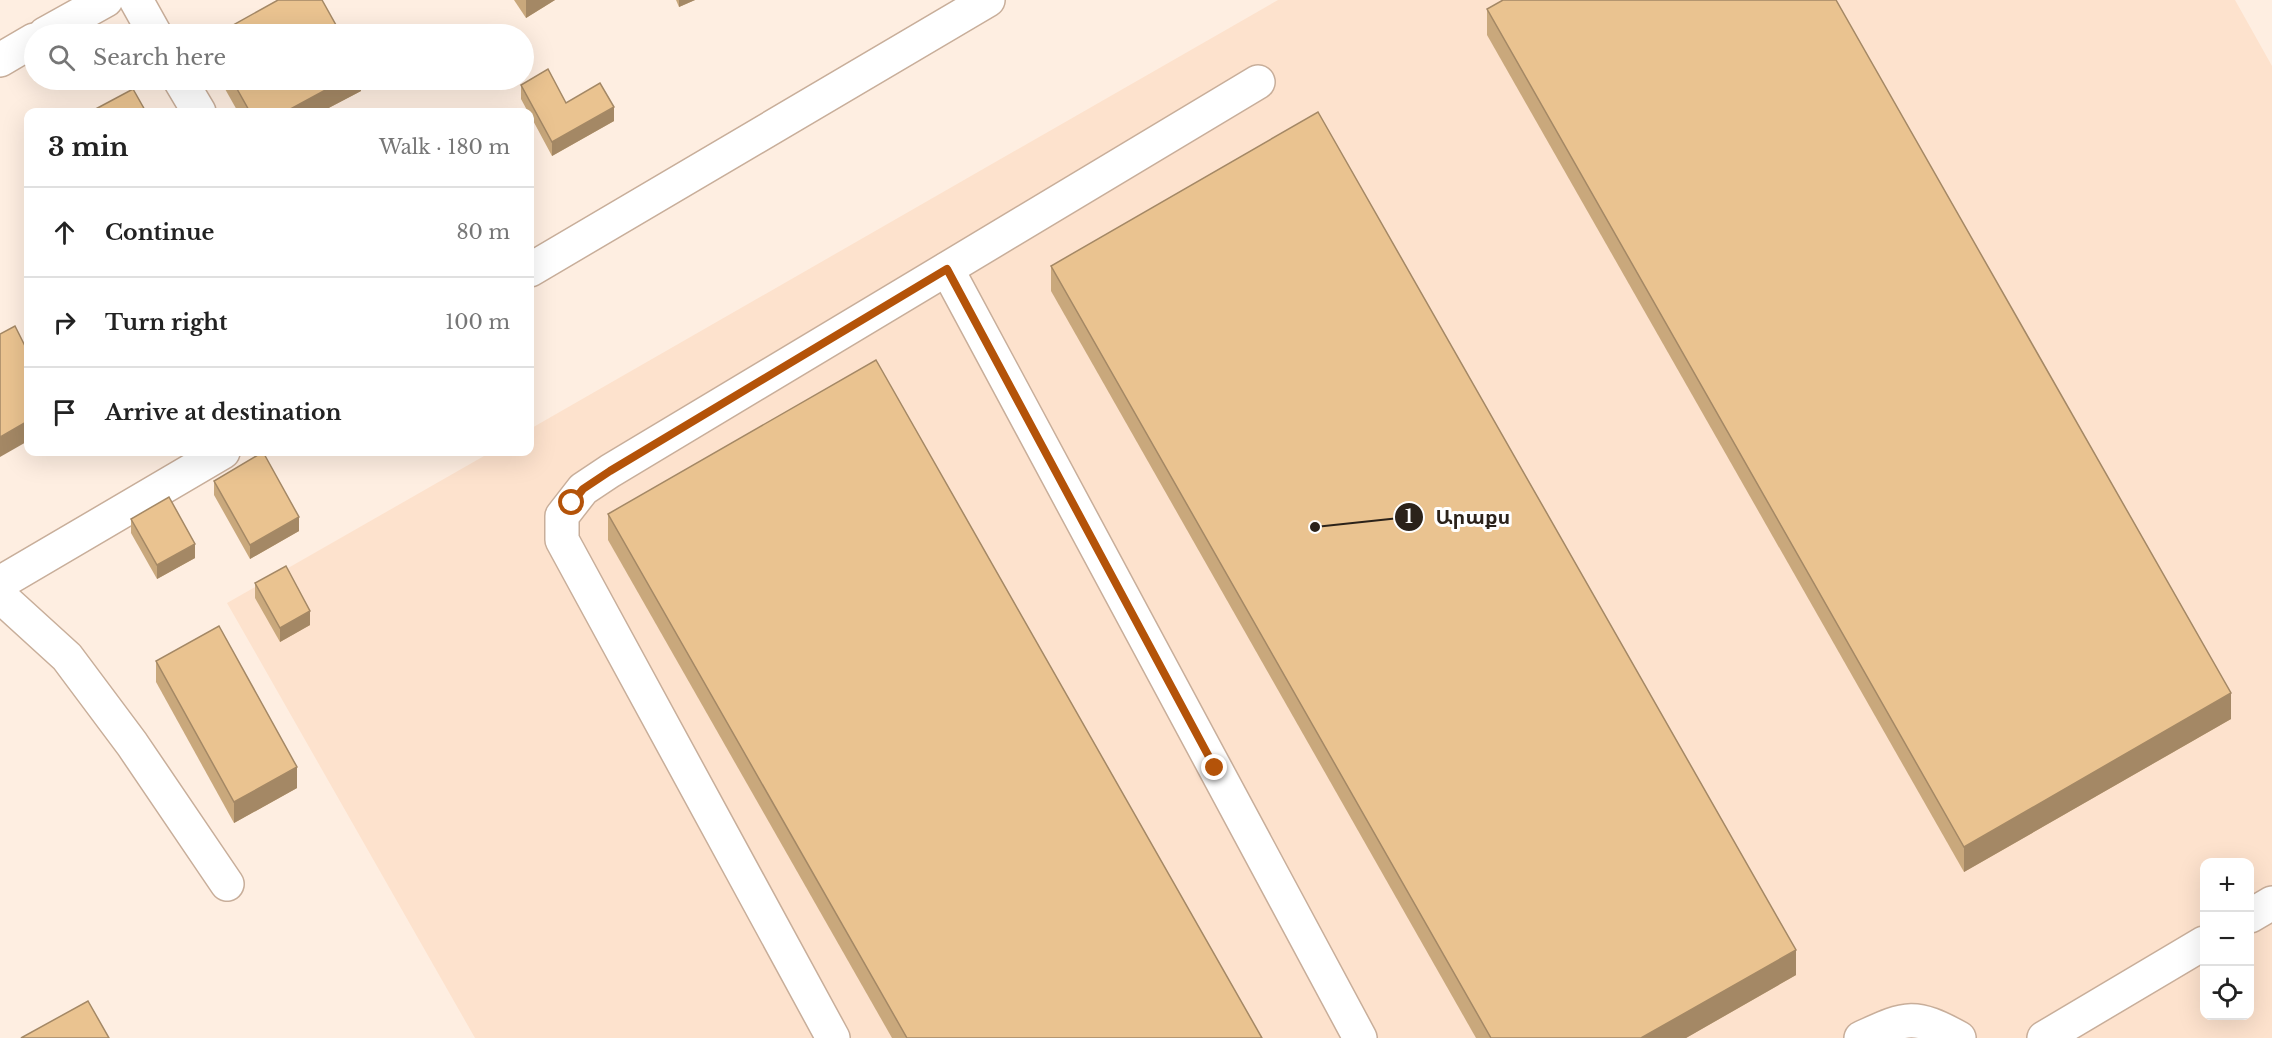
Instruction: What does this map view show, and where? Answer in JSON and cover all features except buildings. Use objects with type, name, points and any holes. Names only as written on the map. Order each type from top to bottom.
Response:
[{"type":"street","points":[[63,24],[106,0]]},
{"type":"street","points":[[136,0],[149,24]]},
{"type":"street","points":[[534,268],[988,0]]},
{"type":"street","points":[[0,60],[24,46]]},
{"type":"street","points":[[833,1038],[562,540],[562,516],[583,489],[610,471],[1258,82]]},
{"type":"street","points":[[186,90],[197,108]]},
{"type":"street","points":[[947,269],[1360,1038]]},
{"type":"street","points":[[0,583],[205,456]]},
{"type":"street","points":[[0,596],[67,657],[132,744],[227,884]]},
{"type":"street","points":[[2254,914],[2272,903]]},
{"type":"street","points":[[2044,1038],[2200,946]]},
{"type":"street","points":[[1861,1038],[1902,1019],[1934,1024],[1959,1038]]},
{"type":"shaded area","points":[[1278,0],[2235,0],[2272,66],[2272,1038],[475,1038],[227,603],[484,456],[534,456],[534,427]]},
{"type":"place","name":"Արաքս","points":[[1315,527]]},
{"type":"route","points":[[572,503],[583,489],[610,471],[947,269],[1215,768]]}]
